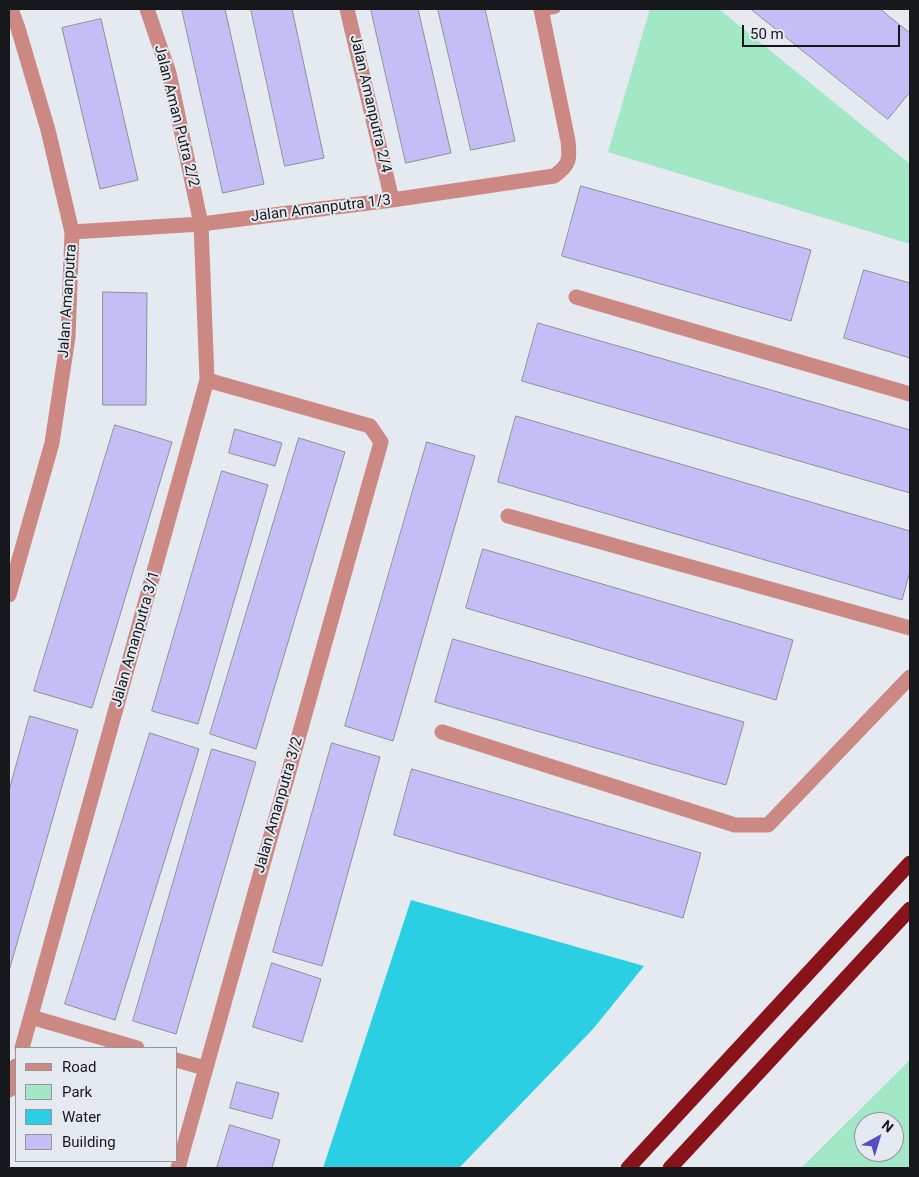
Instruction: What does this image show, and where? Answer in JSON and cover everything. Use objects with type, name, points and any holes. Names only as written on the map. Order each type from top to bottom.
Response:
[{"type":"highway","points":[[628,1168],[910,863]]},
{"type":"highway","points":[[670,1168],[910,909]]},
{"type":"street","name":"Jalan Amanputra","points":[[9,596],[52,443],[68,337],[72,232],[48,130],[11,9]]},
{"type":"street","name":"Jalan Aman Putra 2/2","points":[[147,9],[169,73],[201,224]]},
{"type":"street","name":"Jalan Amanputra 2/4","points":[[347,9],[392,200]]},
{"type":"street","name":"Jalan Amanputra 1/3","points":[[72,232],[201,224],[392,200],[539,180],[554,176],[566,168],[570,155],[546,10]]},
{"type":"street","name":"Jalan Amanputra 3/1","points":[[22,1047],[207,380],[201,224]]},
{"type":"street","points":[[576,297],[910,394]]},
{"type":"street","name":"Jalan Amanputra 3/2","points":[[178,1168],[381,442],[370,426],[207,380]]},
{"type":"street","points":[[508,516],[910,628]]},
{"type":"street","points":[[442,732],[735,826],[768,825],[910,677]]},
{"type":"street","points":[[31,1017],[134,1047]]},
{"type":"street","points":[[178,1061],[205,1068]]},
{"type":"street","points":[[9,1090],[15,1069]]},
{"type":"green space","points":[[650,9],[719,9],[910,164],[910,244],[608,152]]},
{"type":"green space","points":[[910,1060],[910,1168],[801,1168],[854,1115],[854,1162],[904,1162],[904,1112],[858,1112]]},
{"type":"water","points":[[411,900],[644,966],[593,1029],[459,1168],[323,1168]]},
{"type":"building","points":[[182,9],[225,9],[264,184],[223,193]]},
{"type":"building","points":[[251,9],[292,9],[324,158],[285,166]]},
{"type":"building","points":[[371,9],[418,9],[451,153],[406,163]]},
{"type":"building","points":[[438,9],[485,9],[515,141],[471,150]]},
{"type":"building","points":[[751,9],[880,9],[910,33],[910,92],[888,119]]},
{"type":"building","points":[[101,19],[138,180],[100,189],[62,28]]},
{"type":"building","points":[[581,186],[811,250],[791,321],[562,256]]},
{"type":"building","points":[[864,270],[910,283],[910,358],[844,338]]},
{"type":"building","points":[[103,292],[147,293],[146,405],[103,405]]},
{"type":"building","points":[[538,323],[910,430],[910,493],[522,381]]},
{"type":"building","points":[[516,416],[910,531],[910,571],[902,600],[498,482]]},
{"type":"building","points":[[115,425],[172,442],[92,708],[34,691]]},
{"type":"building","points":[[235,429],[282,443],[275,466],[229,453]]},
{"type":"building","points":[[299,438],[345,452],[256,749],[210,734]]},
{"type":"building","points":[[427,442],[475,456],[393,741],[345,726]]},
{"type":"building","points":[[222,471],[268,485],[198,724],[152,711]]},
{"type":"building","points":[[483,549],[793,640],[776,700],[466,608]]},
{"type":"building","points":[[453,639],[744,722],[726,785],[435,702]]},
{"type":"building","points":[[30,716],[78,730],[9,971],[9,791]]},
{"type":"building","points":[[150,733],[199,749],[115,1020],[65,1004]]},
{"type":"building","points":[[332,743],[380,757],[322,966],[273,952]]},
{"type":"building","points":[[212,749],[256,762],[176,1034],[133,1021]]},
{"type":"building","points":[[412,769],[701,853],[683,918],[394,835]]},
{"type":"building","points":[[272,963],[321,979],[302,1042],[253,1027]]},
{"type":"building","points":[[237,1082],[279,1093],[272,1119],[230,1108]]},
{"type":"building","points":[[230,1125],[280,1140],[272,1168],[217,1168]]}]
